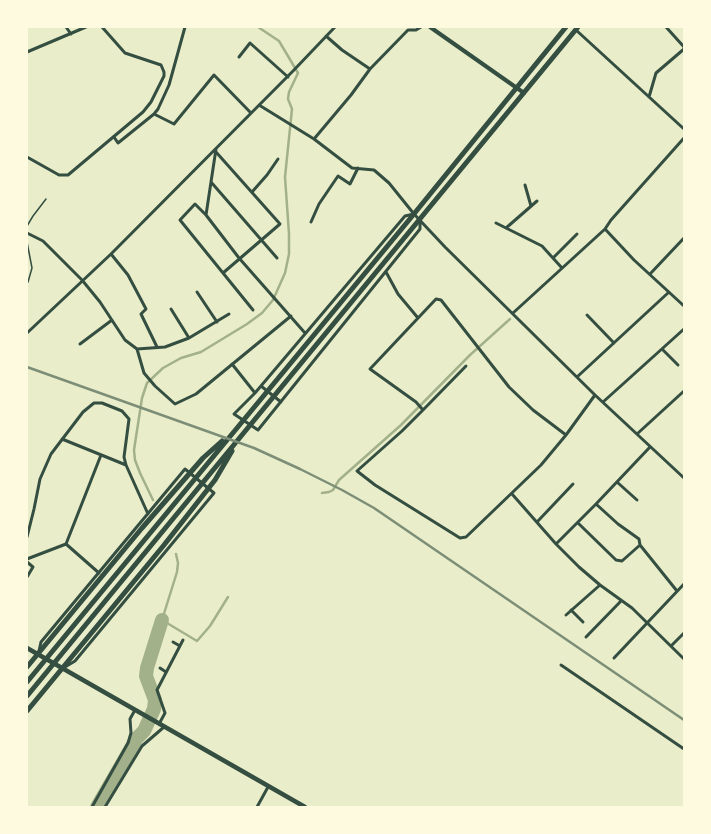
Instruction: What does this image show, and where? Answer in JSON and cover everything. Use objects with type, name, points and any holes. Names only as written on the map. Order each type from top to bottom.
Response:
[{"type":"main road","points":[[27,682],[414,214],[566,27]]},
{"type":"main road","points":[[27,696],[577,28]]},
{"type":"main road","points":[[27,667],[202,458],[233,432]]},
{"type":"main road","points":[[27,711],[164,545],[215,480],[241,436]]},
{"type":"main road","points":[[27,648],[305,807]]},
{"type":"street","points":[[66,27],[71,34]]},
{"type":"street","points":[[27,52],[86,27]]},
{"type":"street","points":[[27,157],[59,175],[68,175],[143,112],[151,102],[164,72],[160,65],[125,53],[102,27]]},
{"type":"street","points":[[114,137],[118,143],[154,114],[158,109],[169,85],[185,27]]},
{"type":"street","points":[[27,333],[111,254],[216,150],[335,27]]},
{"type":"street","points":[[314,139],[351,96],[370,69],[408,30],[416,30],[421,27]]},
{"type":"street","points":[[649,97],[656,73],[684,48],[667,27]]},
{"type":"street","points":[[433,28],[524,93]]},
{"type":"street","points":[[577,28],[684,129]]},
{"type":"street","points":[[326,36],[342,50],[370,69]]},
{"type":"street","points":[[239,57],[250,43],[288,77]]},
{"type":"street","points":[[154,114],[174,124],[214,75],[251,113]]},
{"type":"street","points":[[259,105],[314,139],[352,168],[374,170],[389,183],[414,214],[445,247],[595,395],[684,478]]},
{"type":"street","points":[[513,313],[605,229],[684,138]]},
{"type":"street","points":[[206,215],[216,150]]},
{"type":"street","points":[[216,150],[280,224],[223,273]]},
{"type":"street","points":[[252,192],[267,176],[278,159]]},
{"type":"street","points":[[311,222],[319,204],[338,176],[350,184],[358,168]]},
{"type":"street","points":[[211,182],[277,258]]},
{"type":"street","points":[[526,185],[531,206]]},
{"type":"street","points":[[506,228],[537,201]]},
{"type":"street","points":[[253,310],[180,220],[195,204],[206,215],[239,258],[305,333]]},
{"type":"street","points":[[414,214],[405,216],[261,386],[234,414],[258,430],[420,229],[420,220]]},
{"type":"street","points":[[496,223],[542,246],[562,268]]},
{"type":"street","points":[[605,229],[684,306]]},
{"type":"street","points":[[27,233],[43,241],[82,280],[100,302],[125,340],[136,349],[144,373],[155,386],[175,404],[196,394],[291,316]]},
{"type":"street","points":[[553,258],[578,234]]},
{"type":"street","points":[[650,274],[684,238]]},
{"type":"street","points":[[111,254],[128,275],[146,309],[141,314],[157,348]]},
{"type":"street","points":[[386,272],[398,294],[418,318]]},
{"type":"street","points":[[197,292],[217,322]]},
{"type":"street","points":[[577,377],[669,292]]},
{"type":"street","points":[[423,410],[416,402],[370,368],[436,299],[441,300],[509,387],[533,410],[566,435]]},
{"type":"street","points":[[171,309],[189,338]]},
{"type":"street","points":[[136,349],[165,347],[189,338],[229,314]]},
{"type":"street","points":[[587,315],[614,343]]},
{"type":"street","points":[[80,344],[112,320]]},
{"type":"street","points":[[603,402],[684,329]]},
{"type":"street","points":[[662,349],[678,365]]},
{"type":"street","points":[[232,364],[254,393]]},
{"type":"street","points":[[466,366],[402,431],[357,471],[375,485],[460,538],[466,537],[541,465],[566,435],[595,395]]},
{"type":"street","points":[[261,386],[281,402]]},
{"type":"street","points":[[637,434],[684,391]]},
{"type":"street","points":[[27,537],[40,479],[52,454],[83,412],[94,403],[102,403],[122,411],[129,419],[124,456],[126,465],[148,514]]},
{"type":"street","points":[[62,439],[126,465]]},
{"type":"street","points":[[556,544],[578,523],[650,446]]},
{"type":"street","points":[[27,578],[33,567],[27,561],[66,544],[101,455]]},
{"type":"street","points":[[38,654],[41,642],[185,469],[214,493],[75,662],[62,668]]},
{"type":"street","points":[[617,482],[637,500]]},
{"type":"street","points":[[537,522],[573,484]]},
{"type":"street","points":[[512,494],[556,544],[579,567],[600,585],[632,608],[684,658]]},
{"type":"street","points":[[596,504],[618,524],[639,539],[640,545],[677,591]]},
{"type":"street","points":[[578,523],[616,560],[622,561],[640,545]]},
{"type":"street","points":[[66,544],[99,573]]},
{"type":"street","points":[[614,658],[684,584]]},
{"type":"street","points":[[566,614],[600,585]]},
{"type":"street","points":[[586,637],[621,601]]},
{"type":"street","points":[[571,610],[582,622]]},
{"type":"street","points":[[671,646],[684,633]]},
{"type":"street","points":[[157,723],[164,714],[157,690],[183,640]]},
{"type":"street","points":[[173,642],[180,646]]},
{"type":"street","points":[[561,665],[684,749]]},
{"type":"street","points":[[160,668],[166,672]]},
{"type":"street","points":[[92,807],[128,743],[131,733],[130,718],[136,711]]},
{"type":"street","points":[[105,807],[142,746],[164,727]]},
{"type":"street","points":[[257,807],[268,786]]},
{"type":"lane","points":[[27,226],[46,199]]},
{"type":"lane","points":[[27,242],[32,268],[28,282]]},
{"type":"waterway","points":[[153,500],[135,460],[134,450],[142,398],[147,383],[163,368],[181,358],[201,352],[262,313],[273,300],[285,273],[289,254],[285,177],[292,109],[288,99],[289,92],[298,73],[279,41],[258,27]]},
{"type":"waterway","points":[[322,493],[333,490],[339,480],[401,425],[470,355],[510,319]]},
{"type":"waterway","points":[[176,554],[178,563],[177,572],[162,620],[197,641],[210,626],[228,597]]},
{"type":"waterway","points":[[97,807],[137,738],[144,731],[154,709],[155,700],[146,676],[147,668],[162,620]]},
{"type":"railway","points":[[27,367],[254,448],[342,490],[374,508],[684,720]]}]
